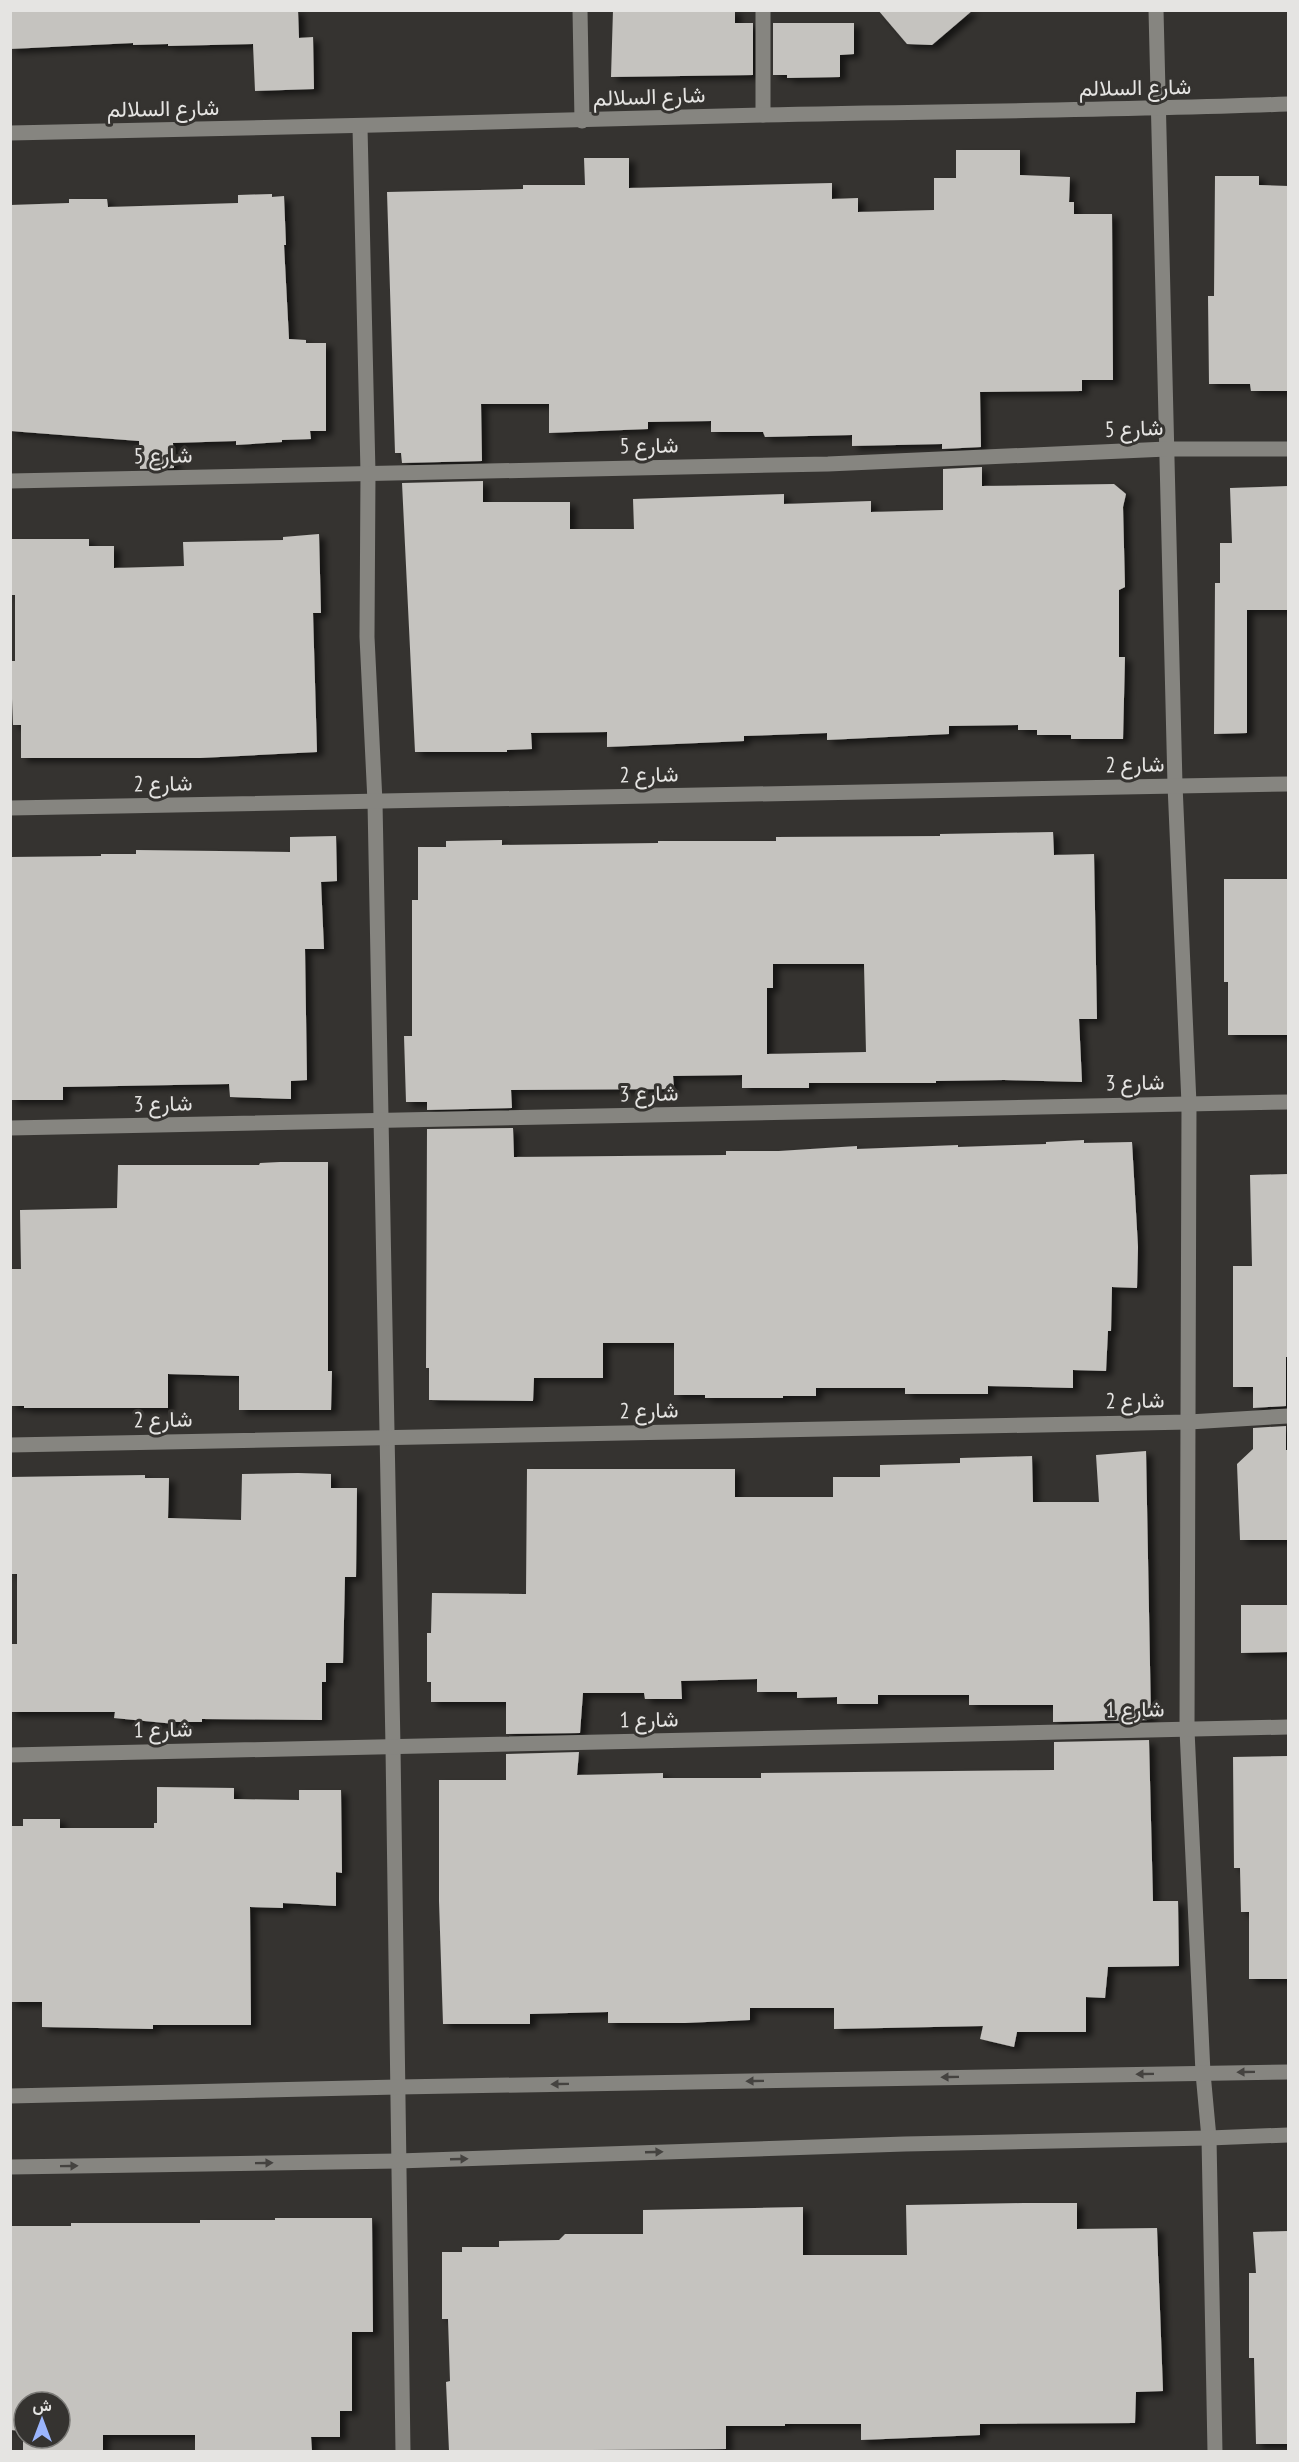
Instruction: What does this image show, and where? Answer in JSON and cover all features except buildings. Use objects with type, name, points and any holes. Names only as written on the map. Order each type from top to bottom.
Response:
[{"type":"street","points":[[580,10],[582,121]]},
{"type":"street","points":[[763,10],[763,115]]},
{"type":"street","points":[[1156,10],[1175,785],[1189,1104],[1187,1730],[1203,2073],[1209,2138],[1215,2451]]},
{"type":"street","name":"شارع السلالم","points":[[10,133],[360,127],[763,115],[1158,110],[1288,104]]},
{"type":"street","points":[[360,127],[368,473],[367,637],[375,802],[393,1747],[402,2451]]},
{"type":"street","name":"شارع 5","points":[[10,481],[828,464],[1167,448],[1288,449]]},
{"type":"street","name":"شارع 2","points":[[10,808],[1288,784]]},
{"type":"street","name":"شارع 3","points":[[10,1128],[1288,1102]]},
{"type":"street","name":"شارع 2","points":[[10,1445],[1189,1422],[1288,1416]]},
{"type":"street","name":"شارع 1","points":[[10,1755],[1288,1727]]},
{"type":"street","points":[[10,2096],[1288,2072]]},
{"type":"street","points":[[10,2167],[398,2161],[905,2144],[1288,2135]]}]
